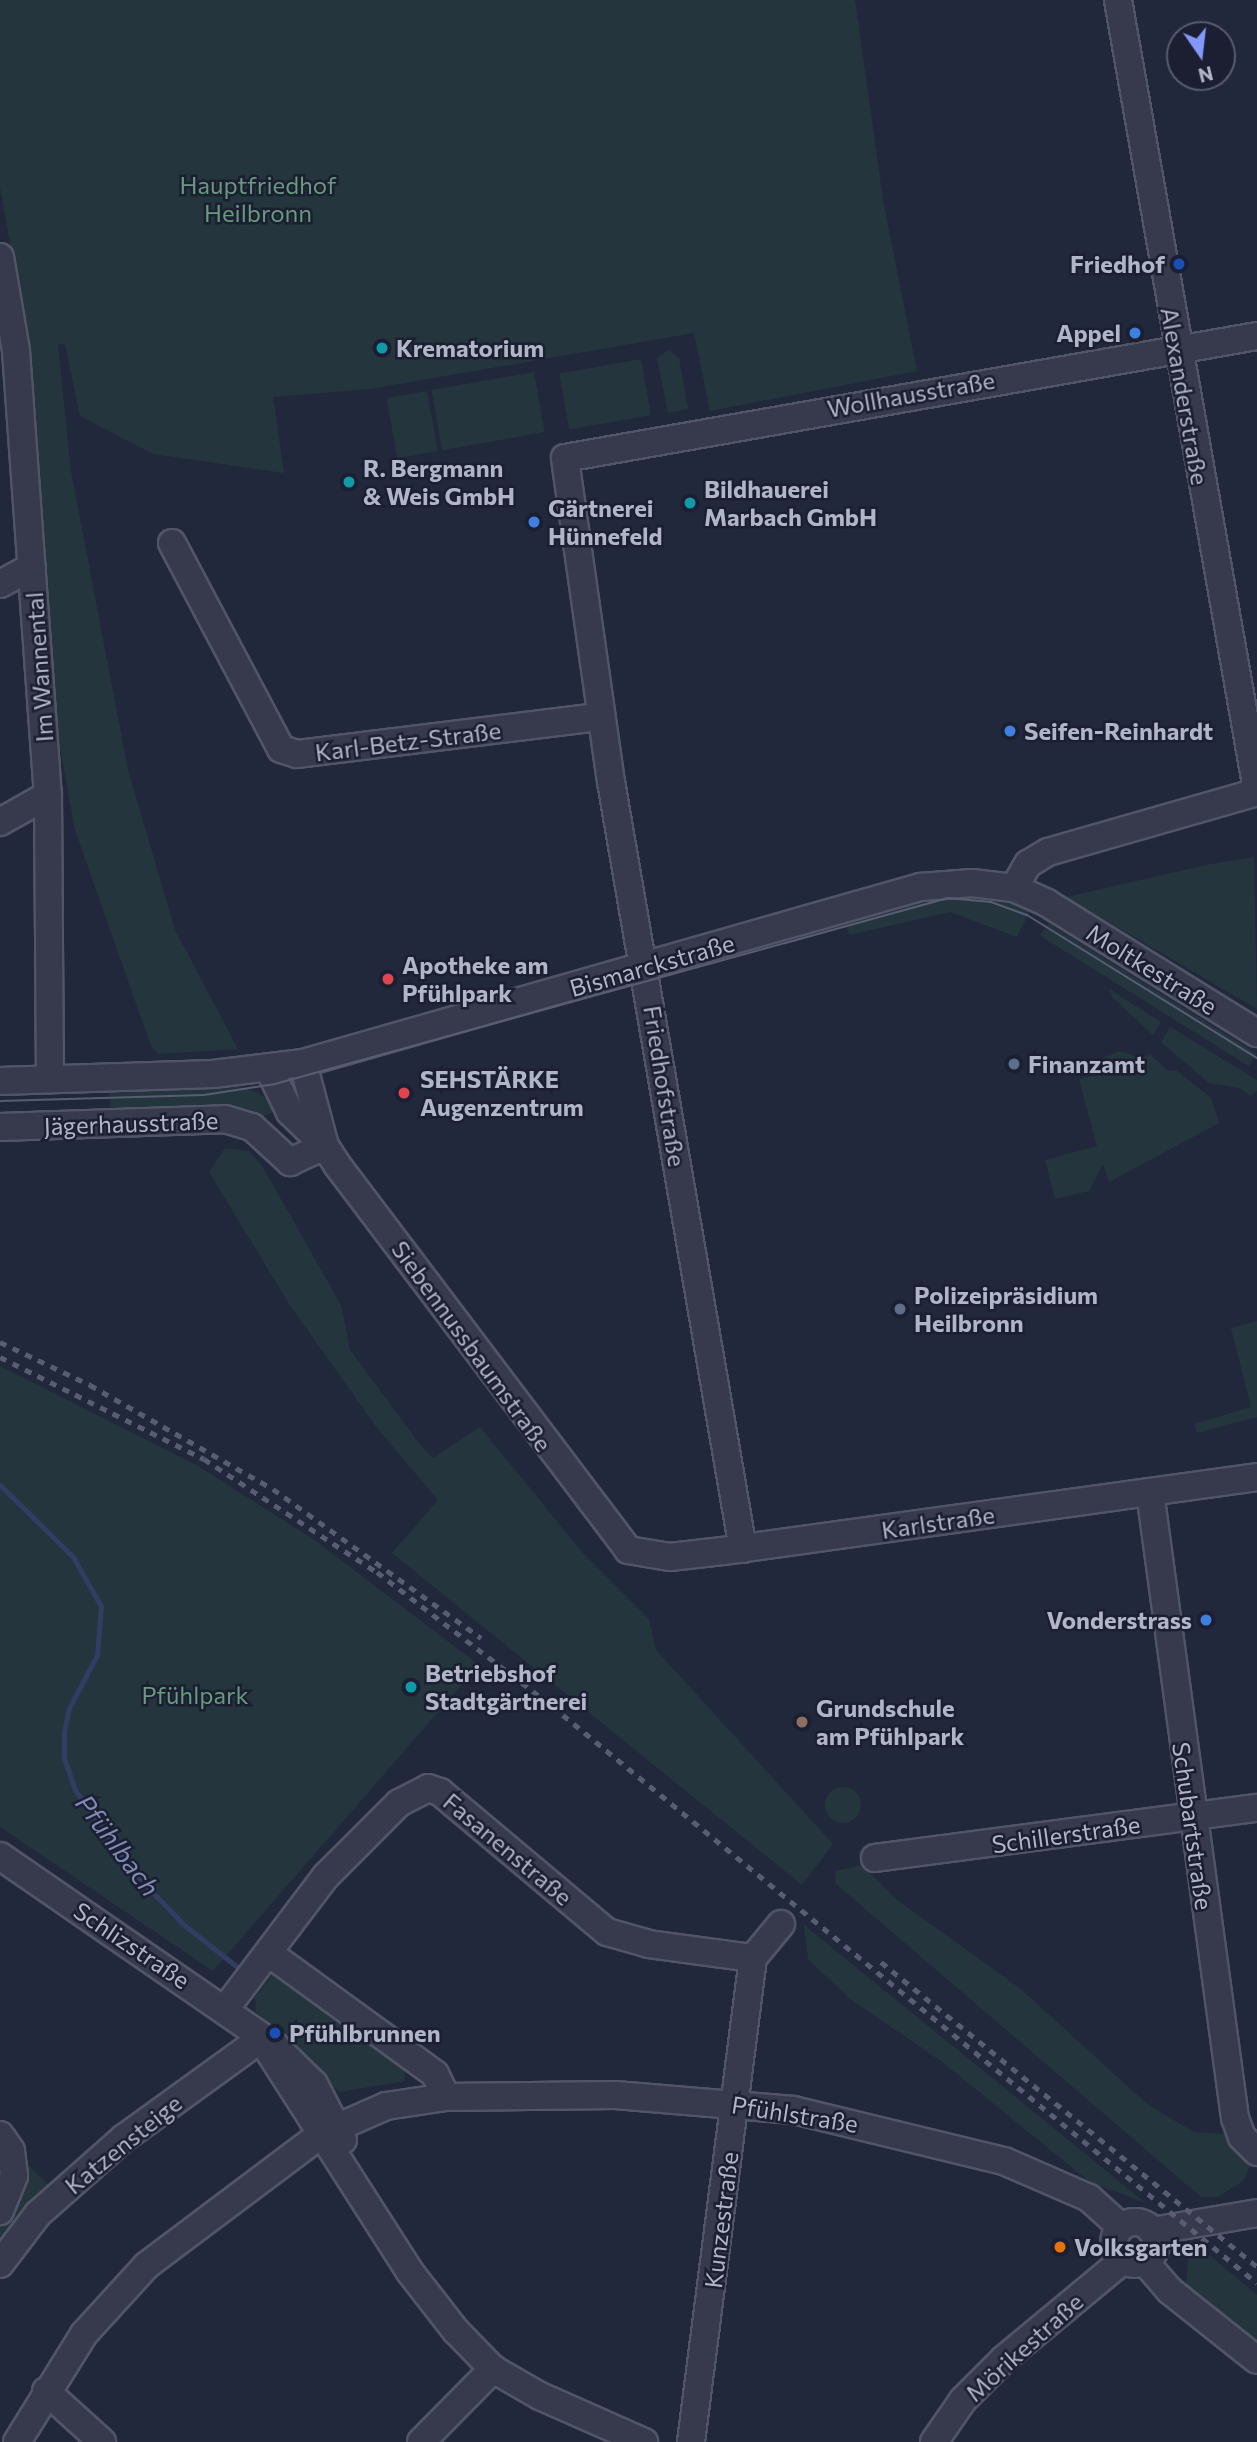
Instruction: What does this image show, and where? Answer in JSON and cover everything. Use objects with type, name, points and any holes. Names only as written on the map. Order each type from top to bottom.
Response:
[{"type":"street","name":"Alexanderstraße","points":[[1118,0],[1176,348],[1257,791]]},
{"type":"street","name":"Im Wannental","points":[[0,257],[16,351],[48,795],[50,1079]]},
{"type":"street","name":"Wollhausstraße","points":[[565,458],[1176,348],[1257,336]]},
{"type":"street","name":"Friedhofstraße","points":[[565,458],[600,716],[743,1549]]},
{"type":"street","name":"Karl-Betz-Straße","points":[[172,543],[281,749],[297,754],[600,716]]},
{"type":"street","points":[[0,584],[32,567]]},
{"type":"street","points":[[1014,888],[1028,864],[1048,852],[1257,791]]},
{"type":"street","points":[[0,822],[48,795]]},
{"type":"street","name":"Bismarckstraße","points":[[288,1066],[920,887],[972,883],[1014,888],[1047,903]]},
{"type":"street","name":"Moltkestraße","points":[[1047,903],[1257,1033]]},
{"type":"street","name":"Jägerhausstraße","points":[[0,1081],[288,1066]]},
{"type":"street","name":"Siebennussbaumstraße","points":[[288,1066],[290,1112],[325,1146],[621,1544]]},
{"type":"street","name":"Jägerhausstraße","points":[[0,1127],[225,1119],[252,1127],[290,1163],[325,1146]]},
{"type":"street","name":"Karlstraße","points":[[621,1544],[650,1557],[743,1549],[1257,1477]]},
{"type":"street","name":"Schubartstraße","points":[[1150,1492],[1236,2126],[1257,2152]]},
{"type":"street","name":"Fasanenstraße","points":[[226,2008],[270,1954],[309,1897],[370,1829],[399,1803],[428,1788],[440,1792],[607,1933],[649,1944],[752,1958]]},
{"type":"street","name":"Schillerstraße","points":[[875,1858],[1257,1808]]},
{"type":"street","name":"Schlizstraße","points":[[0,1856],[226,2008],[261,2039],[303,2069],[328,2129],[410,2272],[493,2369],[540,2396],[644,2442]]},
{"type":"street","points":[[752,1958],[781,1924]]},
{"type":"street","points":[[270,1954],[435,2074],[446,2097]]},
{"type":"street","name":"Kunzestraße","points":[[691,2442],[752,1958]]},
{"type":"street","name":"Katzensteige","points":[[0,2264],[38,2214],[124,2138],[261,2039]]},
{"type":"street","name":"Pfühlstraße","points":[[17,2442],[46,2391],[84,2334],[147,2265],[328,2129],[386,2106],[446,2097],[615,2095],[735,2103],[849,2122],[1004,2161],[1089,2198],[1121,2227]]},
{"type":"street","points":[[0,2135],[11,2151],[14,2176],[0,2211]]},
{"type":"street","points":[[1152,2231],[1257,2213]]},
{"type":"street","points":[[1134,2261],[1156,2244],[1152,2231],[1141,2223],[1121,2227],[1113,2244],[1169,2290],[1257,2360]]},
{"type":"street","name":"Mörikestraße","points":[[934,2442],[963,2400],[1004,2359],[1134,2261]]},
{"type":"street","points":[[421,2442],[493,2369]]},
{"type":"street","points":[[46,2391],[102,2442]]},
{"type":"green space","name":"Hauptfriedhof Heilbronn","points":[[0,0],[855,0],[884,206],[917,371],[710,411],[694,333],[370,389],[273,397],[284,473],[153,454],[80,416],[65,344],[58,344],[71,471],[128,770],[175,930],[238,1049],[158,1054],[151,1046],[75,830],[56,725],[28,339],[0,188]]},
{"type":"green space","points":[[669,350],[679,358],[688,409],[668,413],[657,358]]},
{"type":"green space","points":[[641,359],[651,415],[569,430],[559,373]]},
{"type":"green space","points":[[534,372],[545,432],[442,450],[432,390]]},
{"type":"green space","points":[[427,391],[438,451],[397,458],[387,398]]},
{"type":"green space","points":[[1254,857],[1257,1009],[1066,897],[1206,865]]},
{"type":"green space","points":[[990,894],[1032,907],[1017,937],[950,912],[849,935],[846,921],[927,896]]},
{"type":"green space","points":[[1048,923],[1257,1053],[1249,1066],[1040,936]]},
{"type":"green space","points":[[1109,989],[1161,1022],[1153,1035],[1113,998]]},
{"type":"green space","points":[[1170,1027],[1257,1080],[1257,1091],[1251,1096],[1239,1088],[1209,1083],[1161,1042]]},
{"type":"green space","points":[[1119,1051],[1141,1058],[1150,1054],[1168,1071],[1176,1070],[1211,1098],[1219,1123],[1109,1182],[1103,1164],[1089,1191],[1055,1199],[1045,1160],[1097,1146],[1079,1079],[1098,1074],[1095,1062]]},
{"type":"green space","points":[[233,1084],[257,1092],[280,1109],[255,1120],[110,1116],[110,1088]]},
{"type":"green space","points":[[225,1148],[249,1151],[261,1164],[341,1305],[350,1350],[419,1443],[433,1458],[480,1427],[582,1552],[649,1619],[656,1650],[833,1844],[802,1885],[392,1553],[438,1500],[377,1428],[291,1307],[209,1172]]},
{"type":"green space","points":[[1257,1321],[1257,1417],[1197,1433],[1194,1424],[1251,1407],[1231,1328]]},
{"type":"green space","name":"Pfühlpark","points":[[0,1366],[198,1466],[316,1541],[479,1665],[213,1971],[0,1827]]},
{"type":"green space","points":[[843,1787],[855,1793],[861,1805],[855,1817],[843,1823],[831,1817],[825,1805],[831,1793]]},
{"type":"green space","points":[[862,1865],[896,1899],[1022,1990],[1147,2104],[1194,2132],[1227,2134],[1251,2164],[1243,2181],[1218,2197],[1201,2197],[835,1883],[836,1871]]},
{"type":"green space","points":[[804,1925],[1146,2203],[1090,2182],[941,2061],[850,1999],[808,1959]]},
{"type":"green space","points":[[275,1972],[404,2066],[405,2081],[339,2092],[256,2011],[255,1997]]},
{"type":"green space","points":[[25,2162],[53,2189],[0,2256],[0,2224]]},
{"type":"green space","points":[[1190,2239],[1257,2295],[1257,2342],[1186,2284]]},
{"type":"waterway","name":"Pfühlbach","points":[[0,1485],[73,1557],[101,1606],[97,1655],[69,1708],[64,1732],[64,1758],[75,1790],[136,1875],[183,1924],[236,1966]]},
{"type":"tram line","points":[[0,1101],[204,1095],[275,1084],[948,898],[991,902],[1027,915],[1257,1058]]},
{"type":"railway","points":[[0,1342],[90,1385],[273,1489],[481,1638]]},
{"type":"railway","points":[[0,1357],[204,1459],[377,1572],[552,1706],[1257,2283]]},
{"type":"railway","points":[[881,1962],[1257,2266]]},
{"type":"place","name":"Friedhof","points":[[1179,264]]},
{"type":"place","name":"Appel","points":[[1135,333]]},
{"type":"place","name":"Krematorium","points":[[382,348]]},
{"type":"place","name":"R. Bergmann & Weis GmbH","points":[[349,482]]},
{"type":"place","name":"Bildhauerei Marbach GmbH","points":[[690,503]]},
{"type":"place","name":"Gärtnerei Hünnefeld","points":[[534,522]]},
{"type":"place","name":"Seifen-Reinhardt","points":[[1010,731]]},
{"type":"place","name":"Apotheke am Pfühlpark","points":[[388,979]]},
{"type":"place","name":"Finanzamt","points":[[1014,1064]]},
{"type":"place","name":"SEHSTÄRKE Augenzentrum","points":[[404,1093]]},
{"type":"place","name":"Polizeipräsidium Heilbronn","points":[[900,1309]]},
{"type":"place","name":"Vonderstrass","points":[[1206,1620]]},
{"type":"place","name":"Betriebshof Stadtgärtnerei","points":[[411,1687]]},
{"type":"place","name":"Grundschule am Pfühlpark","points":[[802,1722]]},
{"type":"place","name":"Pfühlbrunnen","points":[[275,2033]]},
{"type":"place","name":"Volksgarten","points":[[1060,2247]]}]
